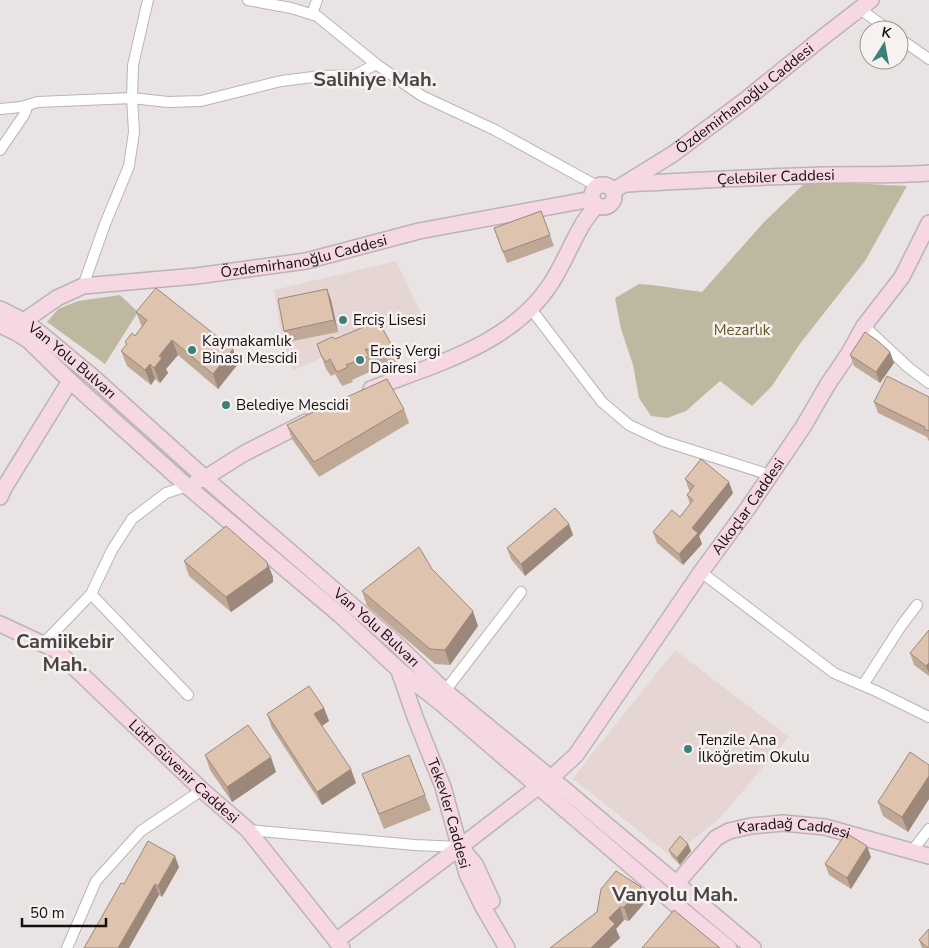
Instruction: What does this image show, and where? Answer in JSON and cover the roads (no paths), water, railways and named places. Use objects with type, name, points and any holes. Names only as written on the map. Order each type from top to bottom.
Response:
[{"type":"street","points":[[83,286],[105,224],[129,166],[134,132],[133,65],[148,0]]},
{"type":"street","points":[[248,0],[291,8],[317,16],[376,64],[422,96],[495,130],[595,197],[604,208],[611,205],[619,188],[600,185],[595,197],[582,225],[550,284],[531,309],[518,320],[492,338],[468,351],[361,394]]},
{"type":"street","points":[[312,14],[317,0]]},
{"type":"street","points":[[865,4],[880,20]]},
{"type":"street","name":"Özdemirhanoğlu Caddesi","points":[[619,188],[673,154],[744,101],[865,4]]},
{"type":"street","points":[[909,45],[929,59]]},
{"type":"street","points":[[0,109],[21,107],[38,102],[132,98],[168,102],[201,101],[281,81],[356,74],[376,64]]},
{"type":"street","points":[[0,150],[24,115],[28,105]]},
{"type":"street","name":"Çelebiler Caddesi","points":[[619,188],[812,175],[904,175],[929,172]]},
{"type":"street","name":"Özdemirhanoğlu Caddesi","points":[[24,321],[57,298],[83,286],[196,276],[306,261],[419,232],[595,197]]},
{"type":"street","name":"Alkoçlar Caddesi","points":[[337,946],[460,847],[545,782],[576,754],[803,427],[864,326],[902,277],[929,223]]},
{"type":"street","name":"Van Yolu Bulvarı","points":[[0,308],[24,321],[40,333],[93,378],[391,639],[545,782],[677,884],[753,948]]},
{"type":"street","points":[[531,309],[602,402],[629,425],[663,441],[770,475]]},
{"type":"street","points":[[0,325],[29,341],[70,381],[187,486],[340,615],[399,670],[545,782],[676,904],[730,948]]},
{"type":"street","points":[[864,326],[909,368],[929,382]]},
{"type":"street","points":[[0,497],[70,381]]},
{"type":"street","points":[[43,644],[91,594],[112,550],[132,519],[166,493],[205,478],[243,454],[319,416]]},
{"type":"street","points":[[701,572],[834,673],[863,685],[929,718]]},
{"type":"street","points":[[445,691],[520,592]]},
{"type":"street","points":[[91,594],[188,695]]},
{"type":"street","points":[[863,685],[901,626],[917,605]]},
{"type":"street","name":"Lütfi Güvenir Caddesi","points":[[0,624],[56,650],[202,790],[248,830],[337,946]]},
{"type":"street","name":"Tekevler Caddesi","points":[[399,670],[415,717],[443,787],[460,847],[475,864],[500,918],[517,948]]},
{"type":"street","points":[[67,948],[96,881],[141,831],[202,790]]},
{"type":"street","name":"Karadağ Caddesi","points":[[677,884],[716,838],[729,831],[751,826],[783,823],[825,827],[929,856]]},
{"type":"street","points":[[912,851],[929,829]]},
{"type":"street","points":[[248,830],[415,845],[460,847],[467,874],[506,948]]},
{"type":"place","name":"Erciş Lisesi","points":[[343,320]]},
{"type":"place","name":"Kaymakamlık Binası Mescidi","points":[[192,350]]},
{"type":"place","name":"Erciş Vergi Dairesi","points":[[360,360]]},
{"type":"place","name":"Belediye Mescidi","points":[[226,405]]},
{"type":"place","name":"Tenzile Ana İlköğretim Okulu","points":[[688,749]]},
{"type":"district","name":"Salihiye Mah.","points":[[375,79]]},
{"type":"district","name":"Camiikebir Mah.","points":[[65,652]]},
{"type":"district","name":"Vanyolu Mah.","points":[[675,894]]},
{"type":"park label","name":"Mezarlık","points":[[742,330]]}]
